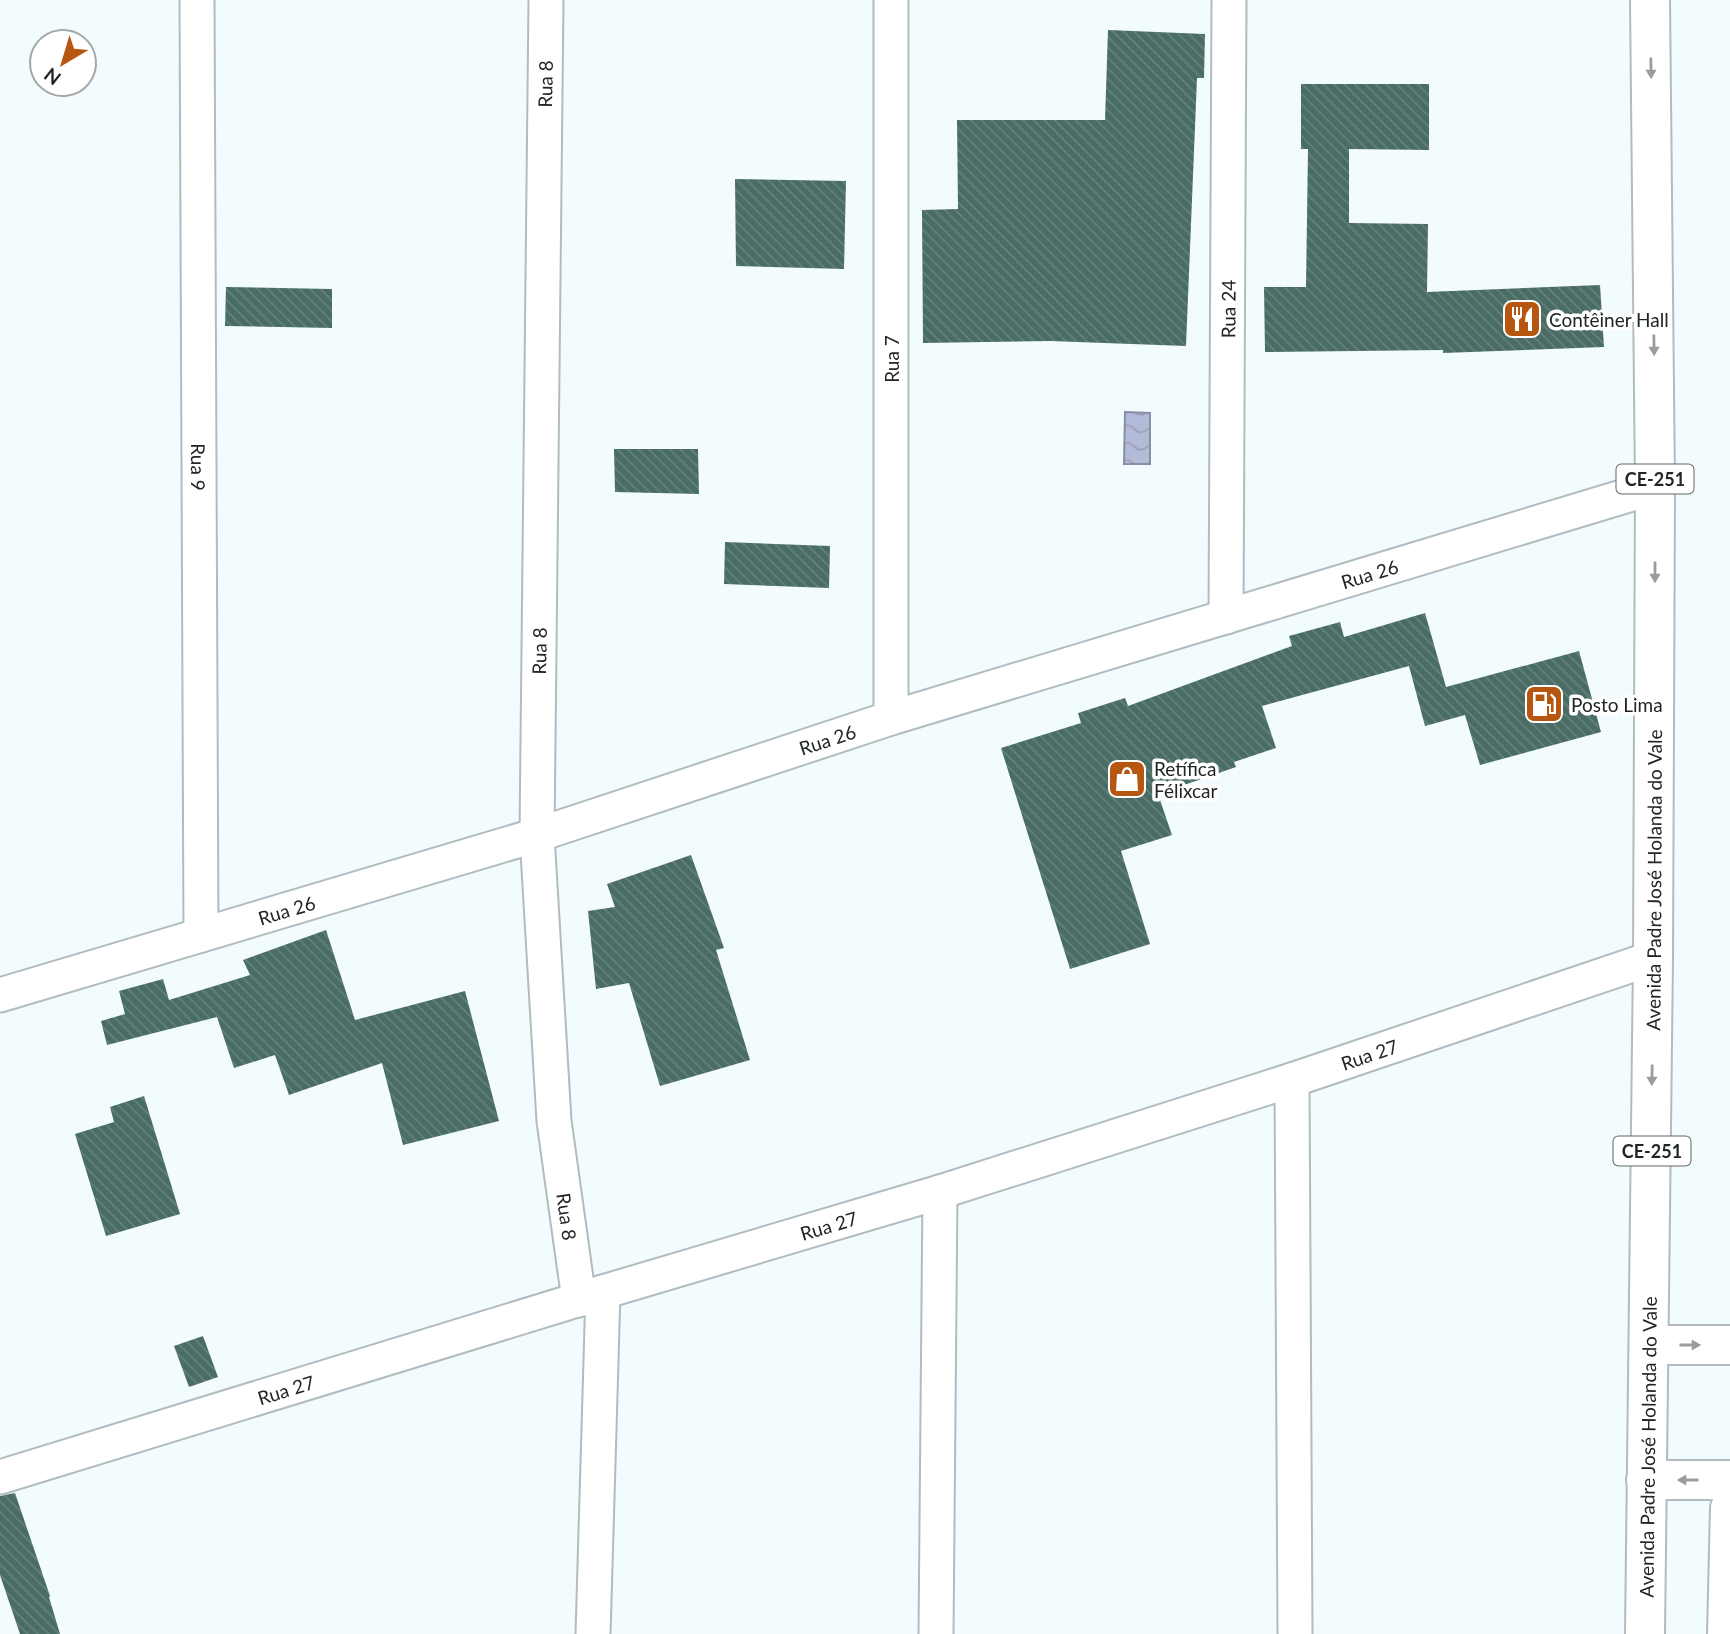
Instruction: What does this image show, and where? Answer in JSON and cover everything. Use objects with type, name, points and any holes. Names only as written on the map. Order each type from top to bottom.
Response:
[{"type":"main road","name":"Avenida Padre José Holanda do Vale","points":[[1645,1634],[1650,1345],[1655,487],[1650,0]]},
{"type":"main road","points":[[1650,1345],[1730,1345]]},
{"type":"main road","points":[[1646,1480],[1730,1480]]},
{"type":"main road","points":[[1727,1634],[1730,1508]]},
{"type":"street","name":"Rua 9","points":[[197,0],[201,936]]},
{"type":"street","name":"Rua 8","points":[[546,0],[537,835],[554,1121],[591,1296],[593,1634]]},
{"type":"street","name":"Rua 7","points":[[891,0],[891,718]]},
{"type":"street","name":"Rua 24","points":[[1226,617],[1229,0]]},
{"type":"street","name":"Rua 26","points":[[0,996],[537,835],[891,718],[1655,487]]},
{"type":"street","name":"Rua 27","points":[[0,1477],[940,1192],[1292,1080],[1653,958]]},
{"type":"street","points":[[1292,1080],[1296,1634]]},
{"type":"street","points":[[936,1634],[940,1192]]},
{"type":"water","points":[[1125,412],[1150,413],[1150,464],[1124,464]]},
{"type":"building","points":[[1108,30],[1205,34],[1204,78],[1197,78],[1186,346],[1050,341],[923,343],[922,210],[958,209],[957,120],[1105,120]]},
{"type":"building","points":[[1301,84],[1429,84],[1429,150],[1349,149],[1349,223],[1428,224],[1427,292],[1600,285],[1604,347],[1443,353],[1443,350],[1265,352],[1264,287],[1306,287],[1308,149],[1301,149]]},
{"type":"building","points":[[735,179],[846,181],[844,269],[736,266]]},
{"type":"building","points":[[226,287],[332,289],[332,328],[225,326]]},
{"type":"building","points":[[614,449],[698,449],[699,494],[615,492]]},
{"type":"building","points":[[725,542],[830,546],[829,588],[724,584]]},
{"type":"building","points":[[1425,613],[1446,687],[1579,651],[1601,732],[1480,765],[1465,715],[1425,726],[1409,666],[1262,706],[1276,748],[1234,762],[1236,767],[1158,794],[1172,835],[1121,851],[1150,944],[1070,969],[1001,748],[1081,723],[1078,713],[1125,698],[1128,706],[1292,646],[1289,636],[1340,622],[1344,637]]},
{"type":"building","points":[[691,855],[724,948],[716,950],[750,1060],[660,1086],[629,983],[596,989],[588,911],[615,907],[607,884]]},
{"type":"building","points":[[326,930],[355,1020],[465,991],[499,1121],[403,1145],[382,1063],[289,1095],[275,1055],[234,1068],[217,1017],[107,1045],[101,1021],[125,1014],[119,991],[163,979],[169,1000],[250,975],[243,960]]},
{"type":"building","points":[[144,1096],[180,1214],[106,1236],[75,1134],[114,1122],[110,1107]]},
{"type":"building","points":[[203,1336],[218,1377],[189,1387],[174,1346]]},
{"type":"building","points":[[15,1493],[60,1634],[20,1634],[0,1575],[0,1496]]},
{"type":"place","name":"Contêiner Hall","points":[[1522,319]]},
{"type":"place","name":"Posto Lima","points":[[1544,704]]},
{"type":"place","name":"Retífica Félixcar","points":[[1127,779]]}]
